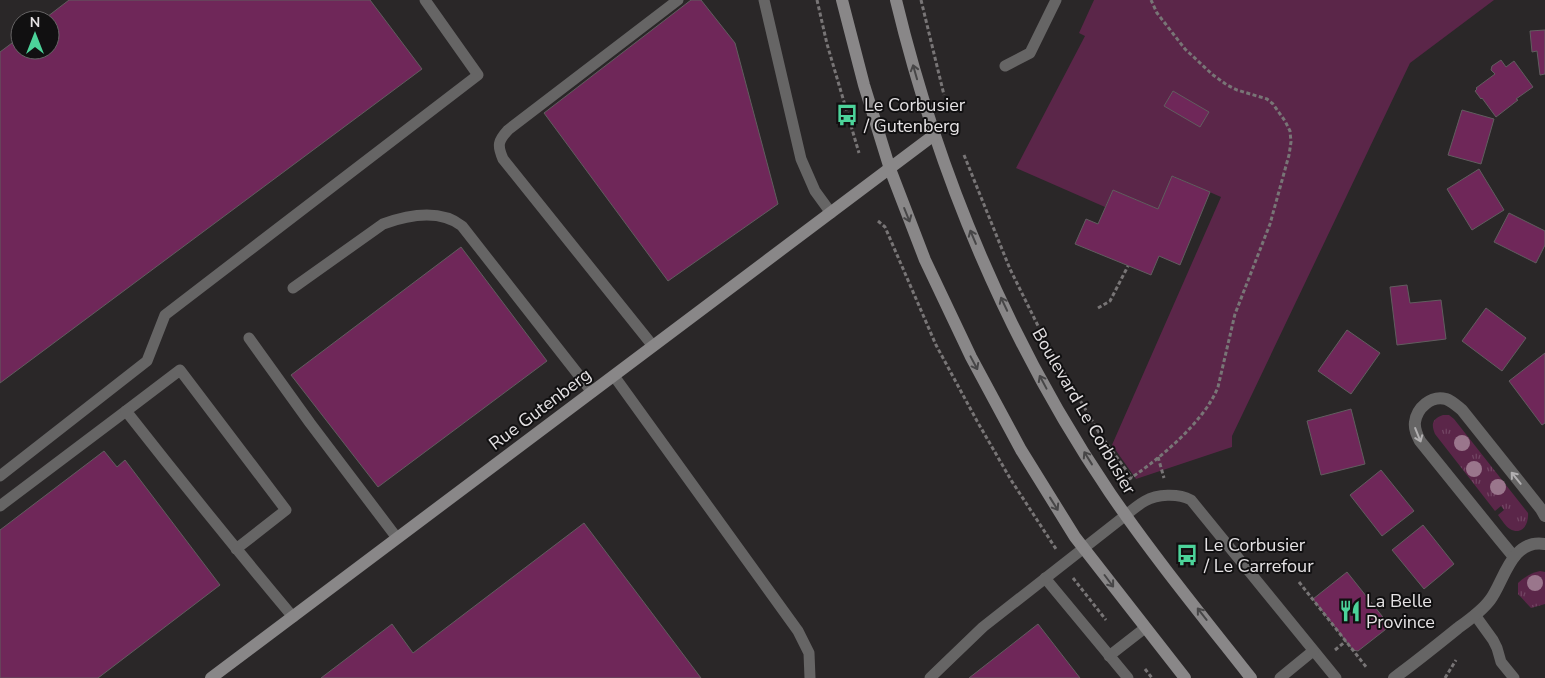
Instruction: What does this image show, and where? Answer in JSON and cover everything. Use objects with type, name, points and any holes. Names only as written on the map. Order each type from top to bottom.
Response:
[{"type":"street","points":[[842,0],[864,85],[890,169],[925,260],[971,356],[1056,508],[1084,549],[1185,678]]},
{"type":"street","name":"Boulevard Le Corbusier","points":[[896,0],[934,135],[959,203],[977,246],[1033,363],[1092,465],[1126,515],[1252,678]]},
{"type":"street","points":[[890,169],[934,135]]},
{"type":"street","name":"Rue Gutenberg","points":[[212,678],[890,169]]},
{"type":"street","points":[[1514,556],[1420,441],[1415,423],[1421,408],[1427,402],[1439,398],[1453,403],[1462,410],[1545,516]]},
{"type":"street","points":[[1394,678],[1488,603],[1494,596],[1506,567],[1514,556],[1528,547],[1545,544]]},
{"type":"lane","points":[[0,476],[146,361],[164,315],[478,75],[425,0]]},
{"type":"lane","points":[[653,346],[503,159],[499,146],[500,138],[508,130],[678,0]]},
{"type":"lane","points":[[764,0],[801,159],[815,190],[831,213]]},
{"type":"lane","points":[[1005,66],[1030,53],[1056,0]]},
{"type":"lane","points":[[293,288],[383,224],[396,219],[425,215],[455,220],[462,226],[592,392]]},
{"type":"lane","points":[[249,338],[310,423],[398,538]]},
{"type":"lane","points":[[0,506],[180,370],[286,510],[236,549]]},
{"type":"lane","points":[[614,376],[798,631],[809,652],[810,678]]},
{"type":"lane","points":[[126,412],[293,617]]},
{"type":"lane","points":[[930,678],[983,627],[1146,500],[1174,495],[1191,500],[1336,678]]},
{"type":"lane","points":[[1044,578],[1128,678]]},
{"type":"lane","points":[[1475,615],[1497,648],[1501,662],[1514,678]]},
{"type":"lane","points":[[1109,656],[1145,628]]},
{"type":"lane","points":[[1280,678],[1313,651]]},
{"type":"path","points":[[816,0],[859,153]]},
{"type":"path","points":[[921,0],[944,95]]},
{"type":"path","points":[[1151,0],[1157,14],[1185,49],[1213,75],[1237,90],[1267,99],[1273,104],[1285,120],[1290,131],[1291,142],[1270,224],[1235,314],[1214,398],[1197,420],[1158,457],[1164,480]]},
{"type":"path","name":"Boulevard Le Corbusier","points":[[964,155],[1010,269],[1046,342],[1101,436],[1132,478],[1158,457]]},
{"type":"path","points":[[1098,308],[1110,301],[1128,266]]},
{"type":"path","points":[[1299,582],[1367,668]]},
{"type":"path","points":[[1445,678],[1456,660]]},
{"type":"green space","points":[[1094,0],[1494,0],[1410,63],[1232,436],[1232,447],[1136,479],[1112,445],[1221,197],[1173,176],[1158,209],[1113,190],[1105,207],[1016,168],[1085,36],[1079,33]]},
{"type":"green space","points":[[1443,415],[1449,415],[1454,419],[1528,513],[1524,528],[1514,531],[1505,525],[1498,515],[1504,510],[1501,506],[1495,511],[1435,434],[1433,422]]},
{"type":"green space","points":[[1540,571],[1545,572],[1545,604],[1531,608],[1518,594],[1518,583]]},
{"type":"building","points":[[69,0],[370,0],[422,69],[0,383],[0,52],[10,44],[10,60],[60,60],[60,10],[56,10]]},
{"type":"building","points":[[691,0],[701,0],[735,43],[778,204],[668,281],[544,113]]},
{"type":"building","points":[[1545,30],[1545,74],[1540,75],[1537,51],[1532,52],[1530,31]]},
{"type":"building","points":[[1501,60],[1506,67],[1514,61],[1533,87],[1496,117],[1475,91],[1476,88],[1495,74],[1491,70],[1492,66]]},
{"type":"building","points":[[1173,91],[1209,112],[1200,127],[1164,106]]},
{"type":"building","points":[[1462,110],[1494,119],[1481,164],[1448,155]]},
{"type":"building","points":[[1479,169],[1504,210],[1472,230],[1447,189]]},
{"type":"building","points":[[1172,176],[1210,192],[1180,265],[1159,256],[1151,275],[1075,244],[1086,219],[1098,224],[1113,190],[1158,209]]},
{"type":"building","points":[[1509,213],[1545,231],[1545,245],[1536,263],[1494,242]]},
{"type":"building","points":[[461,247],[547,361],[378,487],[291,375]]},
{"type":"building","points":[[1407,285],[1410,303],[1441,300],[1446,339],[1397,345],[1390,287]]},
{"type":"building","points":[[1486,308],[1526,338],[1502,371],[1462,341]]},
{"type":"building","points":[[1347,330],[1380,353],[1351,394],[1318,371]]},
{"type":"building","points":[[1545,353],[1545,423],[1542,425],[1509,381]]},
{"type":"building","points":[[1351,409],[1365,464],[1321,475],[1307,421]]},
{"type":"building","points":[[104,451],[117,467],[125,460],[220,585],[98,678],[0,678],[0,530]]},
{"type":"building","points":[[1381,470],[1414,511],[1382,536],[1350,495]]},
{"type":"building","points":[[584,523],[701,678],[321,678],[392,624],[413,653]]},
{"type":"building","points":[[1423,525],[1454,564],[1424,589],[1392,550]]},
{"type":"building","points":[[1347,572],[1390,626],[1358,651],[1353,650],[1313,599]]},
{"type":"building","points":[[1038,624],[1080,678],[969,678]]},
{"type":"place","name":"Le Corbusier / Gutenberg","points":[[847,115]]},
{"type":"place","name":"Le Corbusier / Le Carrefour","points":[[1187,555]]},
{"type":"place","name":"La Belle Province","points":[[1350,611]]}]
